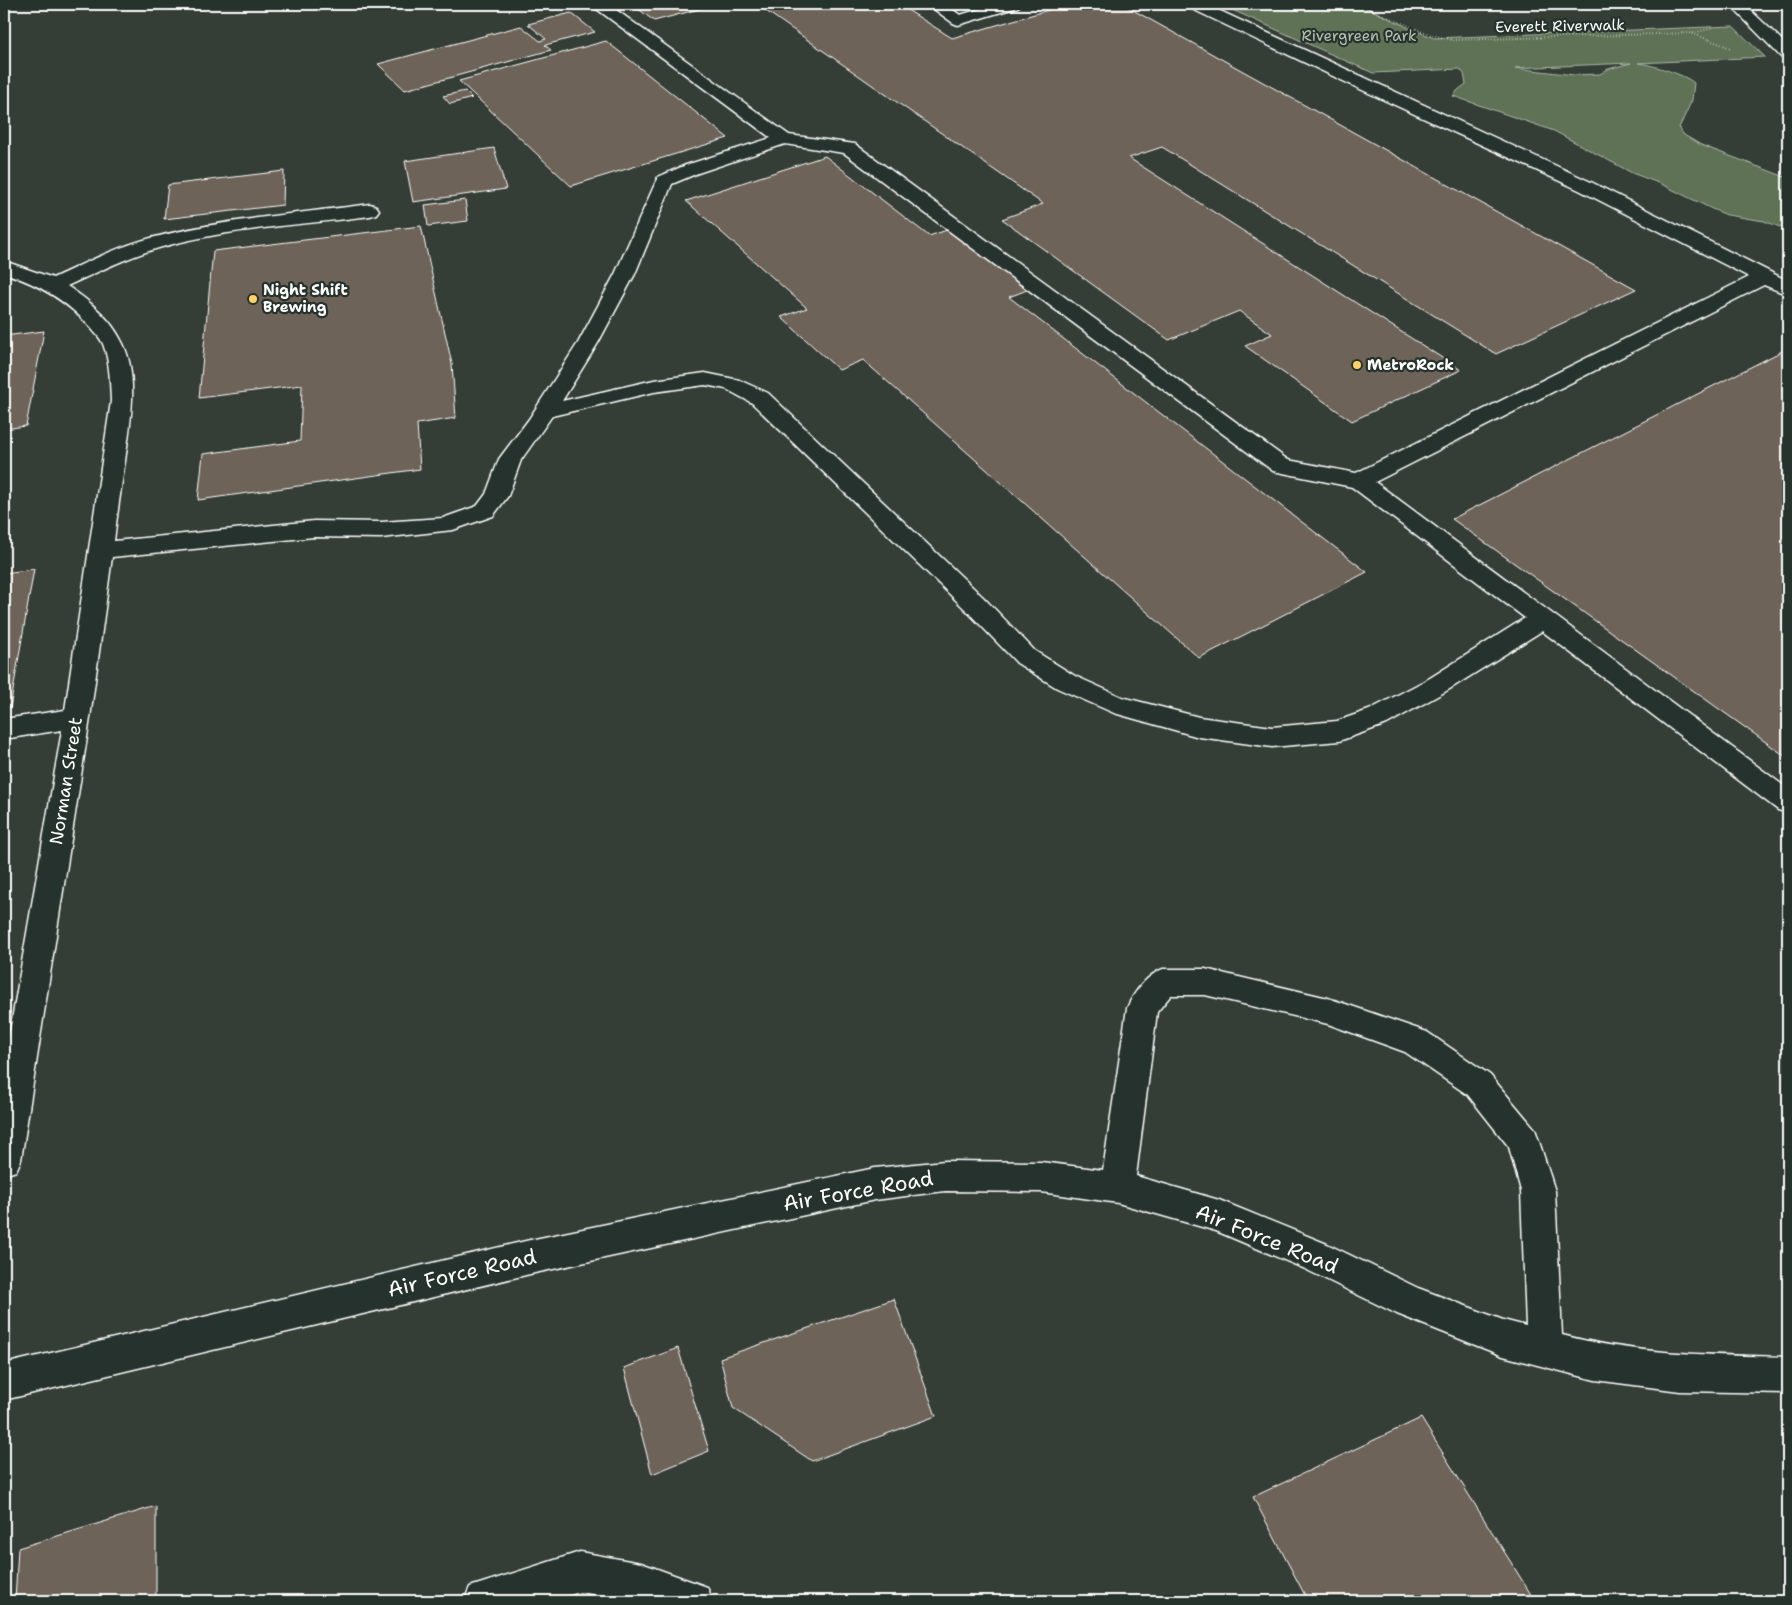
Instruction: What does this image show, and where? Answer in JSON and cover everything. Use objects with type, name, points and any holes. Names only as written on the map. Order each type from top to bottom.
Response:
[{"type":"street","points":[[598,4],[784,140]]},
{"type":"street","points":[[934,4],[958,20],[1013,4]]},
{"type":"street","points":[[1193,4],[1366,86],[1585,186],[1788,289]]},
{"type":"street","points":[[1736,4],[1788,55]]},
{"type":"street","points":[[101,550],[314,529],[381,530],[445,525],[484,511],[496,496],[510,460],[544,412],[588,343],[625,274],[664,181],[692,169],[784,140],[849,148],[1281,466],[1358,481],[1788,802]]},
{"type":"street","points":[[52,286],[117,256],[157,242],[200,232],[370,210]]},
{"type":"street","name":"Norman Street","points":[[4,267],[20,271],[63,290],[91,314],[113,342],[119,367],[122,401],[76,718],[4,1160]]},
{"type":"street","points":[[1358,481],[1764,277]]},
{"type":"street","points":[[544,412],[654,386],[705,379],[732,384],[760,398],[974,603],[1026,657],[1066,682],[1114,704],[1199,727],[1272,737],[1339,731],[1378,717],[1439,684],[1543,619]]},
{"type":"street","points":[[4,729],[76,718]]},
{"type":"street","points":[[1118,1187],[1142,1008],[1163,982],[1205,982],[1328,1011],[1416,1042],[1479,1085],[1523,1140],[1538,1191],[1545,1349]]},
{"type":"street","name":"Air Force Road","points":[[4,1382],[530,1257],[875,1184],[945,1176],[1041,1177],[1118,1187],[1219,1216],[1314,1256],[1409,1302],[1503,1338],[1595,1362],[1680,1374],[1788,1375]]},
{"type":"street","points":[[484,1601],[580,1572],[641,1583],[693,1601]]},
{"type":"path","name":"Everett Riverwalk","points":[[1358,4],[1425,33],[1452,40],[1691,34],[1737,50]]},
{"type":"green space","name":"Rivergreen Park","points":[[1219,4],[1360,4],[1434,38],[1733,26],[1765,57],[1638,63],[1668,70],[1694,83],[1692,100],[1679,128],[1684,135],[1701,145],[1788,178],[1788,230],[1764,221],[1727,215],[1712,209],[1661,184],[1632,173],[1554,131],[1453,96],[1466,84],[1464,74],[1460,69],[1373,73]],"holes":[[[1631,63],[1608,69],[1600,74],[1574,75],[1515,68]]]},
{"type":"building","points":[[632,4],[718,4],[654,21]]},
{"type":"building","points":[[756,4],[898,4],[952,38],[1069,4],[1122,4],[1636,289],[1496,354],[1162,147],[1129,158],[1461,370],[1352,421],[1245,346],[1272,334],[1239,311],[1169,340],[1002,219],[1043,204]]},
{"type":"building","points":[[571,13],[595,32],[545,45],[551,50],[405,90],[378,64],[521,26],[540,41],[546,39],[528,24]]},
{"type":"building","points":[[606,41],[728,138],[571,186],[459,81]]},
{"type":"building","points":[[465,91],[472,98],[450,104],[443,96]]},
{"type":"building","points":[[494,148],[506,189],[413,202],[405,161]]},
{"type":"building","points":[[825,156],[929,236],[947,230],[1027,290],[1009,297],[1367,572],[1199,658],[863,360],[839,370],[781,317],[807,308],[686,201]]},
{"type":"building","points":[[284,171],[283,205],[164,219],[168,185]]},
{"type":"building","points":[[465,200],[468,221],[428,226],[425,205]]},
{"type":"building","points":[[421,226],[452,364],[456,418],[417,424],[420,469],[198,500],[203,454],[300,441],[302,385],[199,398],[213,251]]},
{"type":"building","points":[[44,331],[26,426],[4,429],[4,336]]},
{"type":"building","points":[[1788,348],[1788,758],[1452,519]]},
{"type":"building","points":[[34,569],[10,708],[4,709],[4,573]]},
{"type":"building","points":[[894,1299],[936,1416],[812,1461],[733,1408],[720,1358]]},
{"type":"building","points":[[678,1348],[709,1451],[652,1474],[624,1368]]},
{"type":"building","points":[[1421,1418],[1535,1601],[1308,1601],[1253,1497]]},
{"type":"building","points":[[156,1506],[156,1601],[15,1601],[18,1548]]},
{"type":"place","name":"Night Shift Brewing","points":[[253,299]]},
{"type":"place","name":"MetroRock","points":[[1357,365]]}]
